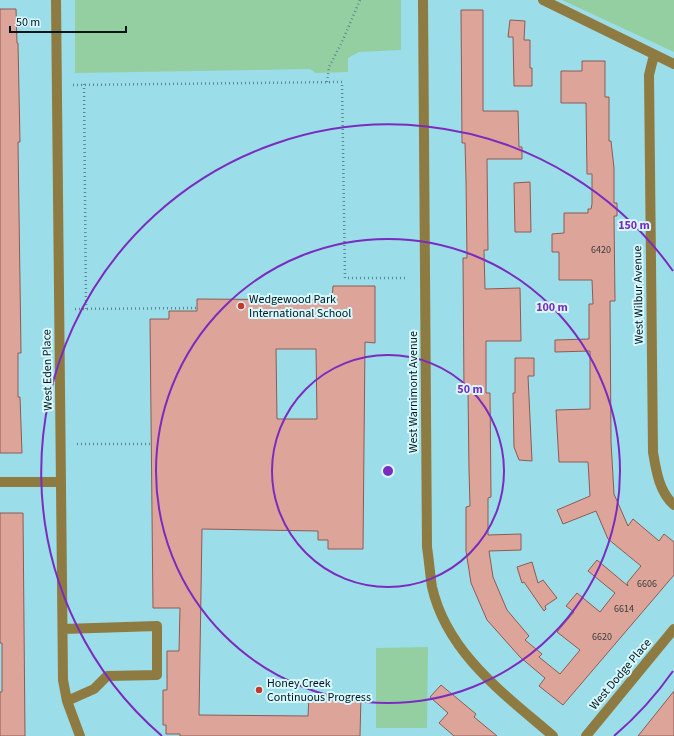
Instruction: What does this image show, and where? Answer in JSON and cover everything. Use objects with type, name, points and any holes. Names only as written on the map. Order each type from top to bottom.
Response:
[{"type":"street","name":"West Eden Place","points":[[56,0],[63,680],[67,701],[80,736]]},
{"type":"street","name":"West Warnimont Avenue","points":[[423,0],[427,547],[432,587],[441,612],[453,636],[468,659],[502,692],[553,736]]},
{"type":"street","points":[[543,0],[674,64]]},
{"type":"street","name":"West Wilbur Avenue","points":[[654,55],[649,75],[653,452],[658,478],[669,500],[674,504]]},
{"type":"street","points":[[0,482],[61,482]]},
{"type":"street","points":[[63,629],[157,626],[157,674],[107,676],[94,689],[67,701]]},
{"type":"street","name":"West Dodge Place","points":[[586,736],[674,629]]},
{"type":"path","points":[[327,82],[329,68],[360,0]]},
{"type":"path","points":[[73,84],[342,82],[345,278],[407,278]]},
{"type":"path","points":[[84,84],[86,309]]},
{"type":"path","points":[[75,309],[197,308]]},
{"type":"path","points":[[77,444],[151,444]]},
{"type":"green space","points":[[75,0],[401,0],[401,50],[359,52],[348,58],[348,72],[316,73],[310,69],[75,73]]},
{"type":"green space","points":[[562,0],[674,0],[674,52]]},
{"type":"green space","points":[[428,647],[427,728],[376,728],[376,648]]},
{"type":"building","points":[[0,9],[16,9],[18,43],[21,353],[18,353],[18,397],[20,397],[22,453],[0,453]]},
{"type":"building","points":[[461,10],[483,10],[483,111],[518,111],[519,147],[522,147],[522,159],[487,159],[488,250],[484,250],[485,289],[520,288],[521,341],[486,341],[486,393],[490,393],[491,497],[488,498],[488,535],[521,534],[521,550],[489,551],[493,577],[507,610],[529,636],[525,640],[542,654],[539,657],[560,674],[580,650],[557,632],[574,612],[566,606],[577,593],[600,612],[615,593],[588,571],[597,560],[628,586],[627,583],[641,566],[608,539],[596,511],[563,524],[557,510],[590,496],[588,462],[559,462],[556,410],[590,409],[590,351],[555,352],[555,340],[589,339],[589,304],[593,304],[592,280],[559,280],[559,252],[552,252],[552,234],[564,233],[564,213],[588,213],[588,209],[591,209],[592,204],[592,174],[587,174],[586,103],[561,103],[561,71],[582,71],[582,61],[605,61],[605,97],[609,97],[609,141],[611,141],[614,168],[614,203],[617,203],[617,216],[614,216],[615,301],[610,301],[611,442],[614,494],[628,526],[633,519],[659,541],[664,534],[674,542],[674,575],[563,705],[539,686],[545,678],[520,657],[487,620],[471,583],[466,551],[466,507],[470,506],[468,392],[464,392],[463,258],[467,258],[465,143],[462,143]]},
{"type":"building","points":[[510,20],[525,21],[524,40],[530,40],[530,68],[532,68],[532,86],[514,86],[513,37],[508,37]]},
{"type":"building","points":[[530,182],[531,232],[515,232],[514,183]]},
{"type":"building","points":[[333,286],[375,286],[375,343],[365,342],[363,549],[328,549],[328,540],[318,540],[318,531],[202,529],[199,715],[308,716],[309,696],[361,696],[360,736],[180,736],[180,734],[166,734],[166,725],[163,725],[163,690],[167,690],[167,651],[179,651],[180,608],[153,608],[150,319],[169,319],[169,311],[197,311],[197,299],[332,300]],"holes":[[[276,349],[316,349],[317,419],[277,419]]]},
{"type":"building","points":[[515,358],[534,358],[534,376],[528,376],[532,461],[519,460],[514,447],[513,393],[515,393]]},
{"type":"building","points":[[0,513],[23,513],[25,736],[0,736],[2,643],[0,643]]},
{"type":"building","points":[[532,562],[538,583],[543,580],[557,598],[545,606],[546,609],[544,611],[524,582],[522,583],[517,567]]},
{"type":"building","points":[[441,685],[476,714],[474,717],[497,736],[454,736],[439,723],[448,713],[430,697]]},
{"type":"building","points":[[674,691],[674,736],[638,736]]},
{"type":"place","name":"Wedgewood Park International School","points":[[241,306]]},
{"type":"place","name":"Honey Creek Continuous Progress","points":[[259,690]]}]
